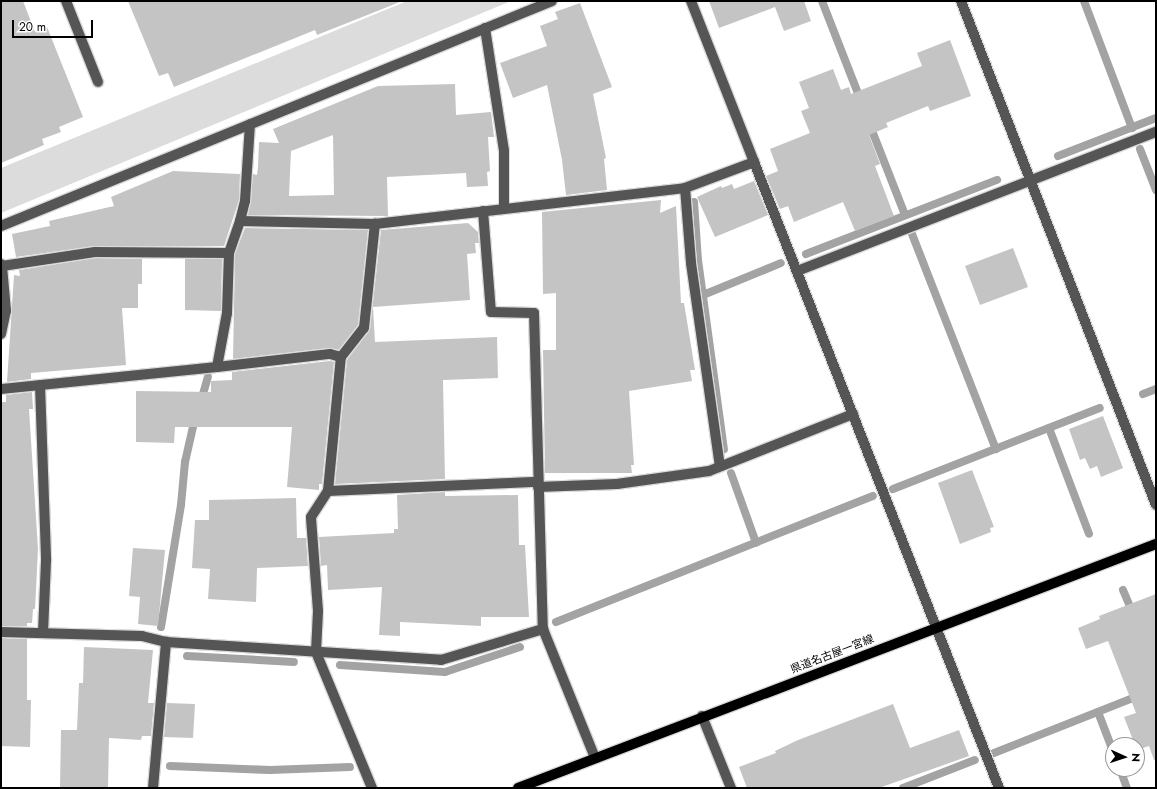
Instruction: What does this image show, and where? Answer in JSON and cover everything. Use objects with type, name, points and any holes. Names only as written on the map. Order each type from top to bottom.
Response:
[{"type":"main road","name":"県道名古屋一宮線","points":[[518,788],[702,716],[1156,544]]},
{"type":"street","points":[[66,1],[98,82]]},
{"type":"street","points":[[1,226],[552,1]]},
{"type":"street","points":[[691,1],[999,788]]},
{"type":"street","points":[[961,1],[1156,505]]},
{"type":"street","points":[[485,28],[504,151],[504,209]]},
{"type":"street","points":[[217,367],[226,313],[229,253],[245,201],[250,124]]},
{"type":"street","points":[[797,271],[1156,132]]},
{"type":"street","points":[[240,221],[375,224],[685,188],[754,162]]},
{"type":"street","points":[[685,188],[691,263],[720,466]]},
{"type":"street","points":[[483,211],[492,312],[534,313],[543,629],[595,758]]},
{"type":"street","points":[[372,788],[316,652],[318,611],[311,517],[328,491],[329,456],[338,400],[341,357],[364,328],[375,224]]},
{"type":"street","points":[[1,334],[6,311],[1,265],[95,252],[229,253]]},
{"type":"street","points":[[1,389],[330,354],[341,357]]},
{"type":"street","points":[[40,385],[46,561],[43,633]]},
{"type":"street","points":[[328,491],[617,484],[709,470],[853,414]]},
{"type":"street","points":[[1,632],[142,636],[166,642],[441,660],[543,629]]},
{"type":"street","points":[[153,788],[166,642]]},
{"type":"street","points":[[702,716],[731,788]]},
{"type":"shaded area","points":[[407,1],[511,1],[1,213],[1,168]]},
{"type":"building","points":[[1,1],[23,1],[35,32],[47,27],[83,117],[59,127],[61,132],[42,139],[44,145],[1,163]]},
{"type":"building","points":[[128,1],[400,2],[317,35],[315,30],[174,87],[168,73],[159,76]]},
{"type":"building","points":[[709,1],[804,1],[811,21],[784,31],[775,7],[719,28]]},
{"type":"building","points":[[580,3],[612,87],[593,94],[606,158],[604,159],[607,190],[566,195],[562,160],[547,85],[513,98],[500,63],[547,46],[540,26],[558,19],[555,12]]},
{"type":"building","points":[[950,40],[971,96],[930,111],[928,106],[886,123],[888,127],[869,135],[880,164],[875,166],[894,216],[855,231],[843,202],[794,222],[788,206],[780,209],[766,176],[778,171],[770,149],[810,133],[801,111],[809,108],[799,82],[833,69],[841,90],[849,87],[851,94],[922,66],[917,53]]},
{"type":"building","points":[[455,84],[456,115],[491,112],[494,137],[488,137],[490,171],[487,172],[488,186],[467,187],[466,173],[387,177],[388,216],[248,215],[253,174],[257,175],[259,142],[279,143],[273,129],[378,86]],"holes":[[[333,135],[334,195],[289,196],[291,151]]]},
{"type":"building","points":[[173,171],[240,174],[239,200],[224,246],[95,246],[16,257],[12,234],[50,226],[49,221],[114,206],[111,197]]},
{"type":"building","points":[[754,181],[768,215],[715,237],[697,197],[721,186],[722,188],[732,184],[734,189]]},
{"type":"building","points":[[661,200],[660,213],[676,206],[681,303],[684,303],[695,370],[690,370],[692,381],[629,391],[634,465],[631,465],[632,473],[545,473],[543,350],[556,350],[556,293],[543,294],[542,212]]},
{"type":"building","points":[[468,223],[478,232],[479,243],[475,243],[476,253],[467,254],[470,300],[373,307],[375,342],[497,337],[498,378],[443,380],[445,479],[335,484],[347,360],[370,329],[381,230]]},
{"type":"building","points":[[245,228],[368,230],[358,325],[339,350],[329,348],[233,359],[235,254]]},
{"type":"building","points":[[1013,248],[1028,287],[980,305],[965,266]]},
{"type":"building","points":[[95,258],[142,259],[142,284],[138,284],[138,308],[122,308],[126,365],[31,373],[31,379],[7,382],[14,275],[20,276],[19,270]]},
{"type":"building","points":[[185,259],[222,259],[221,311],[185,310]]},
{"type":"building","points":[[330,361],[334,362],[322,484],[319,484],[319,490],[287,487],[292,427],[175,427],[174,443],[136,442],[136,391],[211,392],[211,381],[232,380],[232,372]]},
{"type":"building","points":[[32,392],[33,409],[29,409],[38,549],[35,609],[33,609],[32,623],[27,623],[27,626],[1,626],[1,402],[6,402],[6,395]]},
{"type":"building","points":[[1103,416],[1123,468],[1101,477],[1097,466],[1090,469],[1085,458],[1080,460],[1069,429]]},
{"type":"building","points":[[972,470],[994,527],[990,528],[991,532],[960,544],[938,483]]},
{"type":"building","points":[[445,492],[445,496],[518,495],[519,545],[525,545],[529,617],[481,617],[481,626],[400,622],[400,636],[379,635],[382,587],[328,590],[327,565],[321,566],[319,537],[394,533],[394,529],[398,529],[397,495]]},
{"type":"building","points":[[296,498],[297,538],[306,538],[308,566],[257,568],[256,602],[208,599],[210,569],[192,568],[195,520],[209,520],[209,500]]},
{"type":"building","points":[[133,548],[165,550],[158,626],[138,624],[140,597],[129,596]]},
{"type":"building","points":[[1156,594],[1156,760],[1154,760],[1149,746],[1145,747],[1145,737],[1132,737],[1124,717],[1136,713],[1108,641],[1086,649],[1078,628],[1100,619],[1099,616]]},
{"type":"building","points":[[1,638],[27,639],[27,700],[31,700],[30,747],[1,746]]},
{"type":"building","points":[[84,647],[153,650],[148,703],[154,703],[151,736],[142,736],[141,740],[109,738],[108,788],[60,788],[61,730],[77,730],[79,683],[83,683]]},
{"type":"building","points":[[167,703],[195,704],[193,738],[164,737]]},
{"type":"building","points":[[893,704],[910,748],[959,730],[969,756],[879,788],[747,788],[739,767],[776,753],[775,751],[798,740]]},
{"type":"waterway","points":[[822,1],[861,101]]},
{"type":"waterway","points":[[1084,1],[1132,128]]},
{"type":"waterway","points":[[1058,156],[1156,118]]},
{"type":"waterway","points":[[869,123],[905,215]]},
{"type":"waterway","points":[[1140,149],[1156,190]]},
{"type":"waterway","points":[[806,254],[997,180]]},
{"type":"waterway","points":[[694,202],[698,260],[724,449]]},
{"type":"waterway","points":[[912,234],[996,449]]},
{"type":"waterway","points":[[703,295],[781,263]]},
{"type":"waterway","points":[[201,401],[208,377]]},
{"type":"waterway","points":[[1143,394],[1156,389]]},
{"type":"waterway","points":[[893,489],[1100,408]]},
{"type":"waterway","points":[[161,627],[181,505],[185,462],[195,418]]},
{"type":"waterway","points":[[1049,428],[1089,534]]},
{"type":"waterway","points":[[731,473],[756,543]]},
{"type":"waterway","points":[[556,622],[873,496]]},
{"type":"waterway","points":[[1123,590],[1133,613]]},
{"type":"waterway","points":[[340,665],[445,672],[520,647]]},
{"type":"waterway","points":[[187,656],[294,662]]},
{"type":"waterway","points":[[994,753],[1156,689]]},
{"type":"waterway","points":[[1098,712],[1108,737]]},
{"type":"waterway","points":[[903,788],[975,760]]},
{"type":"waterway","points":[[170,766],[270,770],[350,767]]},
{"type":"waterway","points":[[1123,777],[1127,788]]}]
